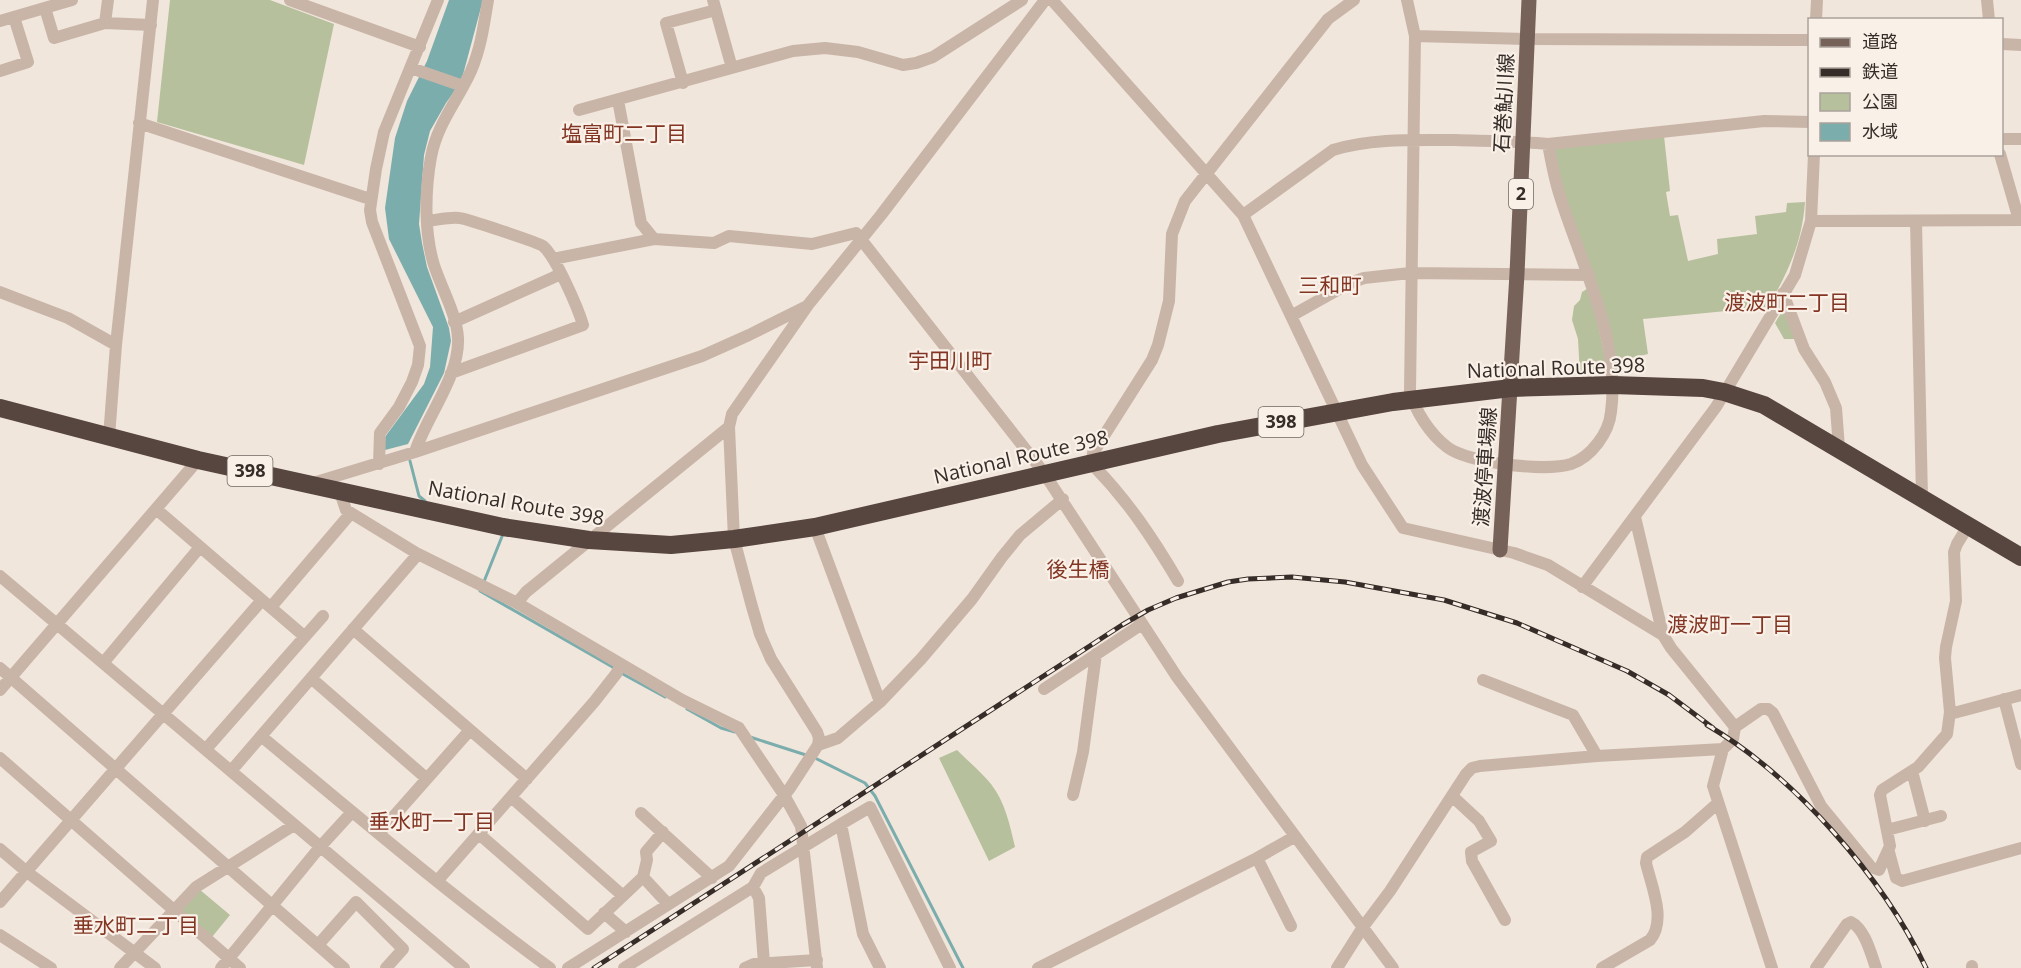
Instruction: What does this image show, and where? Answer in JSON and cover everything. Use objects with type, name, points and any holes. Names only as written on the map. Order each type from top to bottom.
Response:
[{"type":"highway","name":"National Route 398","points":[[0,408],[198,460],[505,528],[590,540],[671,545],[734,539],[815,527],[1218,434],[1412,400],[1511,388],[1678,386],[1725,392],[1764,405],[2021,557]]},
{"type":"main road","name":"石巻鮎川線","points":[[1511,388],[1529,0]]},
{"type":"main road","name":"渡波停車場線","points":[[1500,550],[1511,388]]},
{"type":"street","points":[[0,21],[72,0]]},
{"type":"street","points":[[105,23],[108,0]]},
{"type":"street","points":[[109,437],[116,345],[153,0]]},
{"type":"street","points":[[290,0],[420,47]]},
{"type":"street","points":[[379,464],[380,433],[399,407],[412,382],[418,365],[420,346],[372,222],[370,199],[384,132],[438,0]]},
{"type":"street","points":[[415,453],[420,434],[451,373],[458,339],[428,242],[431,156],[442,123],[472,69],[481,44],[488,0]]},
{"type":"street","points":[[579,110],[793,51],[825,48],[858,52],[903,64],[925,61],[1022,0]]},
{"type":"street","points":[[568,968],[729,866],[784,795],[813,752],[819,738],[817,732],[771,659],[760,634],[734,539],[729,427],[732,414],[808,305],[1045,0]]},
{"type":"street","points":[[1052,0],[1243,215],[1362,465],[1403,528],[1500,550],[1548,565],[1663,635]]},
{"type":"street","points":[[1178,581],[1136,514],[1092,464],[1093,453],[1152,360],[1158,345],[1169,301],[1172,234],[1185,201],[1206,171],[1235,138],[1328,19],[1354,0]]},
{"type":"street","points":[[1407,0],[1415,36],[1410,391],[1412,400],[1431,430],[1446,447],[1464,457],[1506,464],[1550,467],[1570,464],[1582,458],[1595,446],[1607,427],[1611,414],[1613,385],[1607,341],[1589,275],[1559,192],[1548,144]]},
{"type":"street","points":[[1816,18],[1817,0]]},
{"type":"street","points":[[1987,0],[1989,18]]},
{"type":"street","points":[[683,82],[666,23],[714,5],[732,68]]},
{"type":"street","points":[[45,8],[54,38],[105,23],[151,25]]},
{"type":"street","points":[[0,71],[28,62],[14,17]]},
{"type":"street","points":[[1415,36],[1528,39],[1808,40]]},
{"type":"street","points":[[2003,44],[2021,45]]},
{"type":"street","points":[[411,68],[463,86]]},
{"type":"street","points":[[618,100],[641,223],[654,239]]},
{"type":"street","points":[[1243,215],[1333,150],[1350,145],[1414,140],[1523,141],[1548,144],[1764,122],[1808,122]]},
{"type":"street","points":[[139,123],[370,199]]},
{"type":"street","points":[[2003,139],[2021,139]]},
{"type":"street","points":[[1582,587],[1716,407],[1795,275],[1811,221],[1814,156]]},
{"type":"street","points":[[1811,221],[2020,220],[2001,156]]},
{"type":"street","points":[[427,221],[460,218],[542,246],[553,259],[561,274],[583,325],[451,373]]},
{"type":"street","points":[[1916,221],[1922,498]]},
{"type":"street","points":[[553,259],[654,239],[714,243],[729,237],[812,244],[856,233],[1063,499],[1177,678],[1393,968]]},
{"type":"street","points":[[1291,316],[1350,283],[1364,278],[1410,273],[1589,275]]},
{"type":"street","points":[[454,322],[561,274]]},
{"type":"street","points":[[0,292],[68,318],[116,345]]},
{"type":"street","points":[[1784,293],[1804,349],[1825,382],[1836,408],[1839,448]]},
{"type":"street","points":[[309,484],[415,453],[702,356],[808,305]]},
{"type":"street","points":[[517,603],[526,592],[729,427]]},
{"type":"street","points":[[0,690],[198,460]]},
{"type":"street","points":[[340,492],[346,510],[418,554],[517,603],[619,669],[739,728],[784,795],[801,826],[817,964],[764,963],[745,968]]},
{"type":"street","points":[[813,752],[838,738],[880,702],[921,659],[972,599],[1020,535],[1063,499]]},
{"type":"street","points":[[156,509],[304,636]]},
{"type":"street","points":[[0,902],[163,713],[351,513]]},
{"type":"street","points":[[1635,517],[1663,635],[1735,727]]},
{"type":"street","points":[[1772,968],[1713,786],[1723,749],[1733,739],[1735,727],[1761,710],[1768,709],[1773,713],[1821,806],[1871,867],[1879,870],[1890,846],[1880,795],[1882,790],[1912,771],[1947,734],[1950,714],[1945,658],[1956,601],[1954,552],[1968,526]]},
{"type":"street","points":[[815,527],[880,702]]},
{"type":"street","points":[[104,662],[200,547]]},
{"type":"street","points":[[231,771],[418,554]]},
{"type":"street","points":[[0,576],[464,968]]},
{"type":"street","points":[[206,749],[322,616]]},
{"type":"street","points":[[1044,689],[1142,624]]},
{"type":"street","points":[[354,629],[527,779]]},
{"type":"street","points":[[1073,795],[1083,752],[1096,654]]},
{"type":"street","points":[[0,668],[344,968]]},
{"type":"street","points":[[438,880],[619,669]]},
{"type":"street","points":[[311,678],[426,778]]},
{"type":"street","points":[[1483,680],[1572,715],[1597,756]]},
{"type":"street","points":[[1950,714],[2021,694]]},
{"type":"street","points":[[2004,699],[2021,764]]},
{"type":"street","points":[[379,833],[470,730]]},
{"type":"street","points":[[261,736],[502,933],[550,968]]},
{"type":"street","points":[[1337,968],[1472,768],[1597,756],[1723,749]]},
{"type":"street","points":[[0,758],[175,910],[225,963],[240,968]]},
{"type":"street","points":[[1912,771],[1925,821]]},
{"type":"street","points":[[1452,796],[1479,820],[1491,841],[1471,852],[1472,861],[1505,920]]},
{"type":"street","points":[[511,797],[622,895]]},
{"type":"street","points":[[1602,968],[1650,940],[1654,935],[1658,924],[1658,910],[1646,863],[1647,857],[1685,832],[1718,802]]},
{"type":"street","points":[[624,968],[753,887],[761,873],[870,807],[950,968]]},
{"type":"street","points":[[225,963],[320,847],[352,812]]},
{"type":"street","points":[[641,813],[712,878]]},
{"type":"street","points":[[1887,830],[1941,816]]},
{"type":"street","points":[[841,824],[863,934],[880,968]]},
{"type":"street","points":[[120,968],[196,887],[294,825]]},
{"type":"street","points":[[479,834],[588,929],[643,877],[647,860],[646,852],[663,832]]},
{"type":"street","points":[[1038,968],[1257,858],[1294,837]]},
{"type":"street","points":[[1888,852],[1896,878],[1902,881],[2021,848]]},
{"type":"street","points":[[0,849],[27,872],[155,968]]},
{"type":"street","points":[[1257,858],[1291,926]]},
{"type":"street","points":[[643,877],[668,904]]},
{"type":"street","points":[[753,887],[759,898],[764,963]]},
{"type":"street","points":[[318,945],[356,902],[403,949],[386,968]]},
{"type":"street","points":[[604,913],[626,932]]},
{"type":"street","points":[[1816,968],[1847,924],[1851,922],[1856,925],[1866,941],[1876,968]]},
{"type":"street","points":[[0,935],[51,968]]},
{"type":"green space","points":[[170,0],[270,0],[334,24],[304,165],[157,122]]},
{"type":"green space","points":[[1664,136],[1670,191],[1666,192],[1670,216],[1678,215],[1688,261],[1718,254],[1717,239],[1757,234],[1755,216],[1786,212],[1787,203],[1805,202],[1801,231],[1788,269],[1768,307],[1643,319],[1648,354],[1615,362],[1564,196],[1552,149]]},
{"type":"green space","points":[[1590,287],[1608,372],[1580,375],[1578,339],[1572,320],[1574,306],[1580,300],[1582,292]]},
{"type":"green space","points":[[1786,305],[1797,339],[1784,339],[1775,323]]},
{"type":"green space","points":[[957,750],[991,784],[1000,798],[1009,822],[1015,847],[989,861],[939,758]]},
{"type":"green space","points":[[199,889],[230,915],[212,937],[180,910]]},
{"type":"water","points":[[449,0],[483,0],[461,82],[430,131],[424,155],[419,224],[427,267],[449,328],[451,341],[444,373],[408,444],[385,450],[385,437],[424,384],[430,367],[433,327],[389,239],[385,208],[395,138],[407,101],[427,61]]},
{"type":"waterway","points":[[410,461],[419,496],[425,501]]},
{"type":"waterway","points":[[483,584],[503,534]]},
{"type":"waterway","points":[[480,590],[616,669]]},
{"type":"waterway","points":[[621,673],[665,697]]},
{"type":"waterway","points":[[687,709],[721,728],[735,732]]},
{"type":"waterway","points":[[750,737],[806,755]]},
{"type":"waterway","points":[[813,757],[865,783],[875,796],[963,968]]},
{"type":"railway","points":[[594,968],[1122,625],[1176,598],[1228,582],[1292,577],[1345,582],[1444,600],[1517,623],[1627,671],[1669,695],[1713,728]]},
{"type":"railway","points":[[1707,725],[1740,746],[1772,772],[1833,831],[1886,899],[1926,968]]},
{"type":"district","name":"塩富町二丁目","points":[[624,134]]},
{"type":"district","name":"三和町","points":[[1330,286]]},
{"type":"district","name":"渡波町二丁目","points":[[1787,303]]},
{"type":"district","name":"宇田川町","points":[[950,361]]},
{"type":"district","name":"後生橋","points":[[1078,570]]},
{"type":"district","name":"渡波町一丁目","points":[[1730,625]]},
{"type":"district","name":"垂水町一丁目","points":[[432,822]]},
{"type":"district","name":"垂水町二丁目","points":[[136,926]]}]
